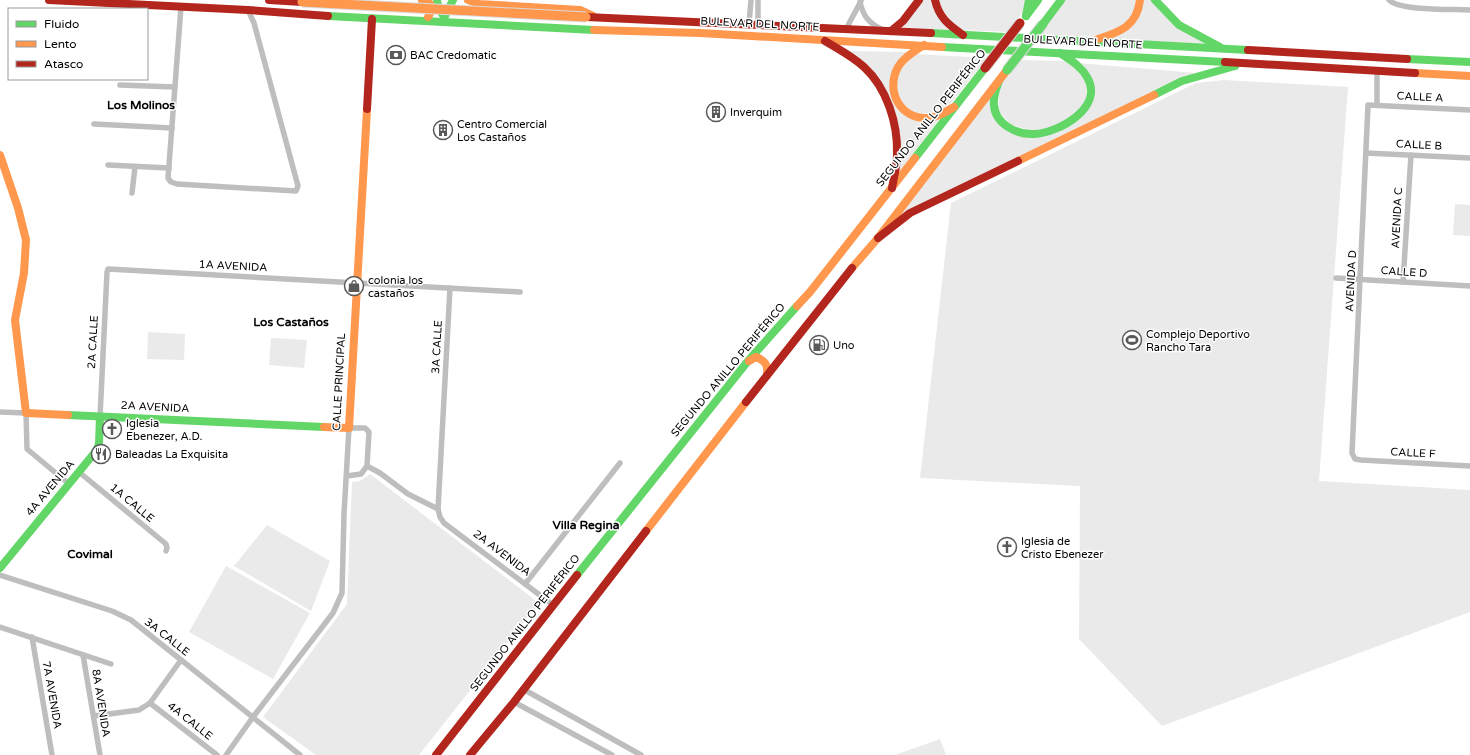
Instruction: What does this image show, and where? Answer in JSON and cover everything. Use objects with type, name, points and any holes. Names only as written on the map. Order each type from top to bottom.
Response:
[{"type":"main road","name":"BULEVAR DEL NORTE","points":[[48,0],[248,10],[372,19],[700,33],[1470,76]]},
{"type":"main road","name":"BULEVAR DEL NORTE","points":[[269,0],[1470,62]]},
{"type":"main road","points":[[418,0],[422,0],[432,5],[432,11],[428,17]]},
{"type":"main road","points":[[437,0],[438,6],[444,18]]},
{"type":"main road","points":[[444,18],[453,0]]},
{"type":"main road","points":[[463,19],[457,13],[458,7],[469,0],[479,4],[580,10],[597,17]]},
{"type":"main road","points":[[888,31],[903,21],[919,0]]},
{"type":"main road","points":[[935,0],[937,12],[945,23],[963,35]]},
{"type":"main road","points":[[1023,19],[1029,0]]},
{"type":"main road","name":"SEGUNDO ANILLO PERIFÉRICO","points":[[436,755],[553,605],[748,361],[810,292],[1038,0]]},
{"type":"main road","points":[[470,755],[514,702],[767,375],[844,278],[878,238],[1061,0]]},
{"type":"main road","points":[[1090,42],[1115,34],[1133,22],[1138,14],[1140,0]]},
{"type":"main road","points":[[1155,0],[1179,25],[1226,49]]},
{"type":"main road","points":[[287,13],[293,11],[428,17],[565,26],[569,28]]},
{"type":"main road","name":"CALLE PRINCIPAL","points":[[348,428],[372,19]]},
{"type":"main road","points":[[823,40],[850,56],[866,69],[879,88],[890,110],[895,132],[897,155],[892,188]]},
{"type":"main road","points":[[924,45],[905,58],[893,76],[892,88],[896,102],[904,111],[916,117],[927,118],[941,114],[954,107]]},
{"type":"main road","points":[[999,81],[994,98],[994,110],[1000,121],[1009,128],[1022,133],[1035,134],[1051,131],[1070,122],[1082,112],[1089,103],[1092,93],[1090,84],[1083,71],[1060,53]]},
{"type":"main road","points":[[878,238],[910,213],[1182,81],[1247,63]]},
{"type":"main road","points":[[0,155],[18,208],[26,240],[24,273],[15,320],[26,413]]},
{"type":"main road","points":[[748,361],[756,357],[764,360],[768,367],[767,375]]},
{"type":"main road","name":"2A AVENIDA","points":[[26,413],[348,428]]},
{"type":"main road","name":"4A AVENIDA","points":[[0,568],[98,447],[100,417]]},
{"type":"street","points":[[750,0],[753,24]]},
{"type":"street","points":[[753,24],[758,0]]},
{"type":"street","points":[[1389,0],[1397,6],[1412,8],[1470,10]]},
{"type":"street","points":[[861,1],[862,12],[868,20],[888,31]]},
{"type":"street","points":[[846,29],[861,1]]},
{"type":"street","points":[[181,7],[168,178],[171,182],[177,184],[296,191],[298,186],[255,27],[248,10]]},
{"type":"street","points":[[1377,71],[1377,105]]},
{"type":"street","points":[[120,85],[175,88]]},
{"type":"street","name":"CALLE A","points":[[1368,104],[1470,110]]},
{"type":"street","name":"AVENIDA D","points":[[1355,459],[1352,453],[1368,104]]},
{"type":"street","points":[[94,124],[172,128]]},
{"type":"street","name":"CALLE B","points":[[1366,153],[1470,158]]},
{"type":"street","name":"AVENIDA C","points":[[1403,282],[1411,155]]},
{"type":"street","points":[[108,165],[169,168]]},
{"type":"street","points":[[132,193],[135,166]]},
{"type":"street","name":"1A AVENIDA","points":[[108,269],[520,292]]},
{"type":"street","name":"2A CALLE","points":[[100,417],[106,278],[108,269]]},
{"type":"street","name":"CALLE D","points":[[1336,278],[1470,286]]},
{"type":"street","name":"3A CALLE","points":[[440,517],[438,509],[450,288]]},
{"type":"street","name":"2A AVENIDA","points":[[0,412],[26,413]]},
{"type":"street","points":[[26,413],[27,449],[69,484]]},
{"type":"street","name":"2A AVENIDA","points":[[348,428],[364,428],[369,432],[368,466]]},
{"type":"street","name":"CALLE PRINCIPAL","points":[[253,717],[333,613],[342,593],[348,428]]},
{"type":"street","name":"CALLE F","points":[[1355,459],[1470,466]]},
{"type":"street","points":[[524,584],[620,463]]},
{"type":"street","points":[[347,476],[361,474],[368,466],[408,494],[438,509]]},
{"type":"street","name":"1A CALLE","points":[[79,472],[166,544],[168,548],[166,551]]},
{"type":"street","name":"2A AVENIDA","points":[[440,517],[444,523],[553,605]]},
{"type":"street","name":"3A CALLE","points":[[0,575],[112,611],[131,620],[300,755]]},
{"type":"street","points":[[0,627],[111,664]]},
{"type":"street","name":"7A AVENIDA","points":[[32,638],[52,755]]},
{"type":"street","name":"8A AVENIDA","points":[[83,654],[100,755]]},
{"type":"street","points":[[94,716],[139,710],[150,703],[181,660]]},
{"type":"street","points":[[523,689],[641,755]]},
{"type":"street","points":[[514,702],[612,755]]},
{"type":"street","name":"4A CALLE","points":[[150,703],[217,755]]},
{"type":"street","points":[[226,755],[253,717]]},
{"type":"street","points":[[289,755],[293,749]]},
{"type":"shaded area","points":[[922,0],[932,0],[951,30],[900,27]]},
{"type":"shaded area","points":[[938,0],[1026,0],[1023,12],[1007,32],[962,30],[947,21]]},
{"type":"shaded area","points":[[1064,0],[1138,0],[1138,3],[1126,24],[1094,37],[1038,34]]},
{"type":"shaded area","points":[[1143,0],[1152,0],[1210,44],[1109,39],[1126,31]]},
{"type":"shaded area","points":[[848,51],[907,52],[891,74],[906,116],[940,118],[896,176],[894,111]]},
{"type":"shaded area","points":[[916,54],[987,58],[948,107],[940,112],[917,115],[898,101],[897,84],[897,78],[900,70]]},
{"type":"shaded area","points":[[1019,60],[1071,61],[1087,84],[1086,102],[1068,119],[1049,128],[1034,131],[1011,125],[998,110],[1000,84]]},
{"type":"shaded area","points":[[1078,63],[1196,73],[894,220],[991,94],[1005,128],[1052,134],[1094,94]]},
{"type":"shaded area","name":"Complejo Deportivo Rancho Tara","points":[[1224,80],[1348,87],[1319,481],[1470,490],[1470,612],[1162,726],[1079,639],[1080,486],[920,478],[951,203],[1196,83]]},
{"type":"shaded area","points":[[1455,204],[1470,205],[1470,236],[1453,235]]},
{"type":"shaded area","points":[[148,332],[185,334],[184,360],[147,359]]},
{"type":"shaded area","points":[[271,338],[307,340],[304,368],[269,365]]},
{"type":"shaded area","points":[[370,474],[539,603],[419,755],[316,755],[263,717],[347,604],[352,482],[360,481]]},
{"type":"shaded area","points":[[267,525],[330,561],[311,611],[234,566]]},
{"type":"shaded area","points":[[226,566],[310,613],[273,679],[189,632]]},
{"type":"shaded area","points":[[940,739],[946,755],[895,755]]},
{"type":"traffic: fast","points":[[437,0],[442,14]]},
{"type":"traffic: fast","points":[[444,18],[453,0]]},
{"type":"traffic: fast","points":[[1026,16],[1029,0]]},
{"type":"traffic: fast","points":[[1026,16],[1038,0]]},
{"type":"traffic: fast","points":[[1043,24],[1061,0]]},
{"type":"traffic: fast","points":[[1155,0],[1179,25],[1220,47]]},
{"type":"traffic: fast","points":[[328,16],[594,30]]},
{"type":"traffic: fast","points":[[1007,70],[1043,24]]},
{"type":"traffic: fast","points":[[931,33],[1248,50]]},
{"type":"traffic: fast","points":[[942,47],[1225,62]]},
{"type":"traffic: fast","points":[[999,81],[994,96],[994,105],[995,112],[1003,123],[1014,130],[1027,134],[1034,134],[1055,129],[1067,123],[1085,108],[1090,98],[1091,88],[1087,77],[1082,70],[1060,53]]},
{"type":"traffic: fast","points":[[1407,59],[1470,62]]},
{"type":"traffic: fast","points":[[1154,95],[1182,81],[1235,66]]},
{"type":"traffic: fast","points":[[915,158],[985,68]]},
{"type":"traffic: fast","points":[[577,575],[748,361],[797,306]]},
{"type":"traffic: fast","points":[[68,415],[324,427]]},
{"type":"traffic: fast","points":[[0,568],[96,451],[99,444],[100,417]]},
{"type":"traffic: slow","points":[[422,0],[430,4],[432,8],[428,17]]},
{"type":"traffic: slow","points":[[468,0],[479,4],[580,10],[593,16]]},
{"type":"traffic: slow","points":[[1098,39],[1113,34],[1126,27],[1135,16],[1140,0]]},
{"type":"traffic: slow","points":[[302,2],[586,17]]},
{"type":"traffic: slow","points":[[594,30],[700,33],[942,47]]},
{"type":"traffic: slow","points":[[924,45],[900,63],[894,76],[894,94],[903,109],[910,114],[919,117],[936,117],[954,107]]},
{"type":"traffic: slow","points":[[852,268],[878,238],[1007,70]]},
{"type":"traffic: slow","points":[[1415,73],[1470,76]]},
{"type":"traffic: slow","points":[[1018,161],[1154,95]]},
{"type":"traffic: slow","points":[[324,427],[349,428],[367,109]]},
{"type":"traffic: slow","points":[[0,155],[18,208],[26,240],[24,273],[15,320],[26,413],[68,415]]},
{"type":"traffic: slow","points":[[797,306],[810,292],[915,158]]},
{"type":"traffic: slow","points":[[749,361],[756,357],[762,360],[767,366],[767,375]]},
{"type":"traffic: slow","points":[[646,531],[746,402]]},
{"type":"traffic: jam","points":[[49,0],[248,10],[328,16]]},
{"type":"traffic: jam","points":[[269,0],[302,2]]},
{"type":"traffic: jam","points":[[891,31],[903,21],[919,0]]},
{"type":"traffic: jam","points":[[935,0],[942,16],[949,24],[963,35]]},
{"type":"traffic: jam","points":[[586,17],[931,33]]},
{"type":"traffic: jam","points":[[367,109],[372,19]]},
{"type":"traffic: jam","points":[[985,68],[1020,23]]},
{"type":"traffic: jam","points":[[825,41],[850,56],[864,67],[879,85],[885,96],[890,107],[896,131],[897,143],[897,154],[892,188]]},
{"type":"traffic: jam","points":[[1248,50],[1407,59]]},
{"type":"traffic: jam","points":[[1225,62],[1415,73]]},
{"type":"traffic: jam","points":[[878,238],[910,213],[1018,161]]},
{"type":"traffic: jam","points":[[746,402],[852,268]]},
{"type":"traffic: jam","points":[[470,755],[514,702],[646,531]]},
{"type":"traffic: jam","points":[[436,755],[577,575]]},
{"type":"place","name":"BAC Credomatic","points":[[396,55]]},
{"type":"place","name":"Inverquim","points":[[716,112]]},
{"type":"place","name":"Centro Comercial Los Castaños","points":[[443,130]]},
{"type":"place","name":"colonia los castaños","points":[[354,286]]},
{"type":"place","name":"Complejo Deportivo Rancho Tara","points":[[1132,340]]},
{"type":"place","name":"Uno","points":[[819,345]]},
{"type":"place","name":"Iglesia Ebenezer, A.D.","points":[[112,429]]},
{"type":"place","name":"Baleadas La Exquisita","points":[[101,454]]},
{"type":"place","name":"Iglesia de Cristo Ebenezer","points":[[1007,547]]},
{"type":"district","name":"Los Molinos","points":[[141,105]]},
{"type":"district","name":"Los Castaños","points":[[291,322]]},
{"type":"district","name":"Villa Regina","points":[[586,525]]},
{"type":"district","name":"Covimal","points":[[90,554]]}]
